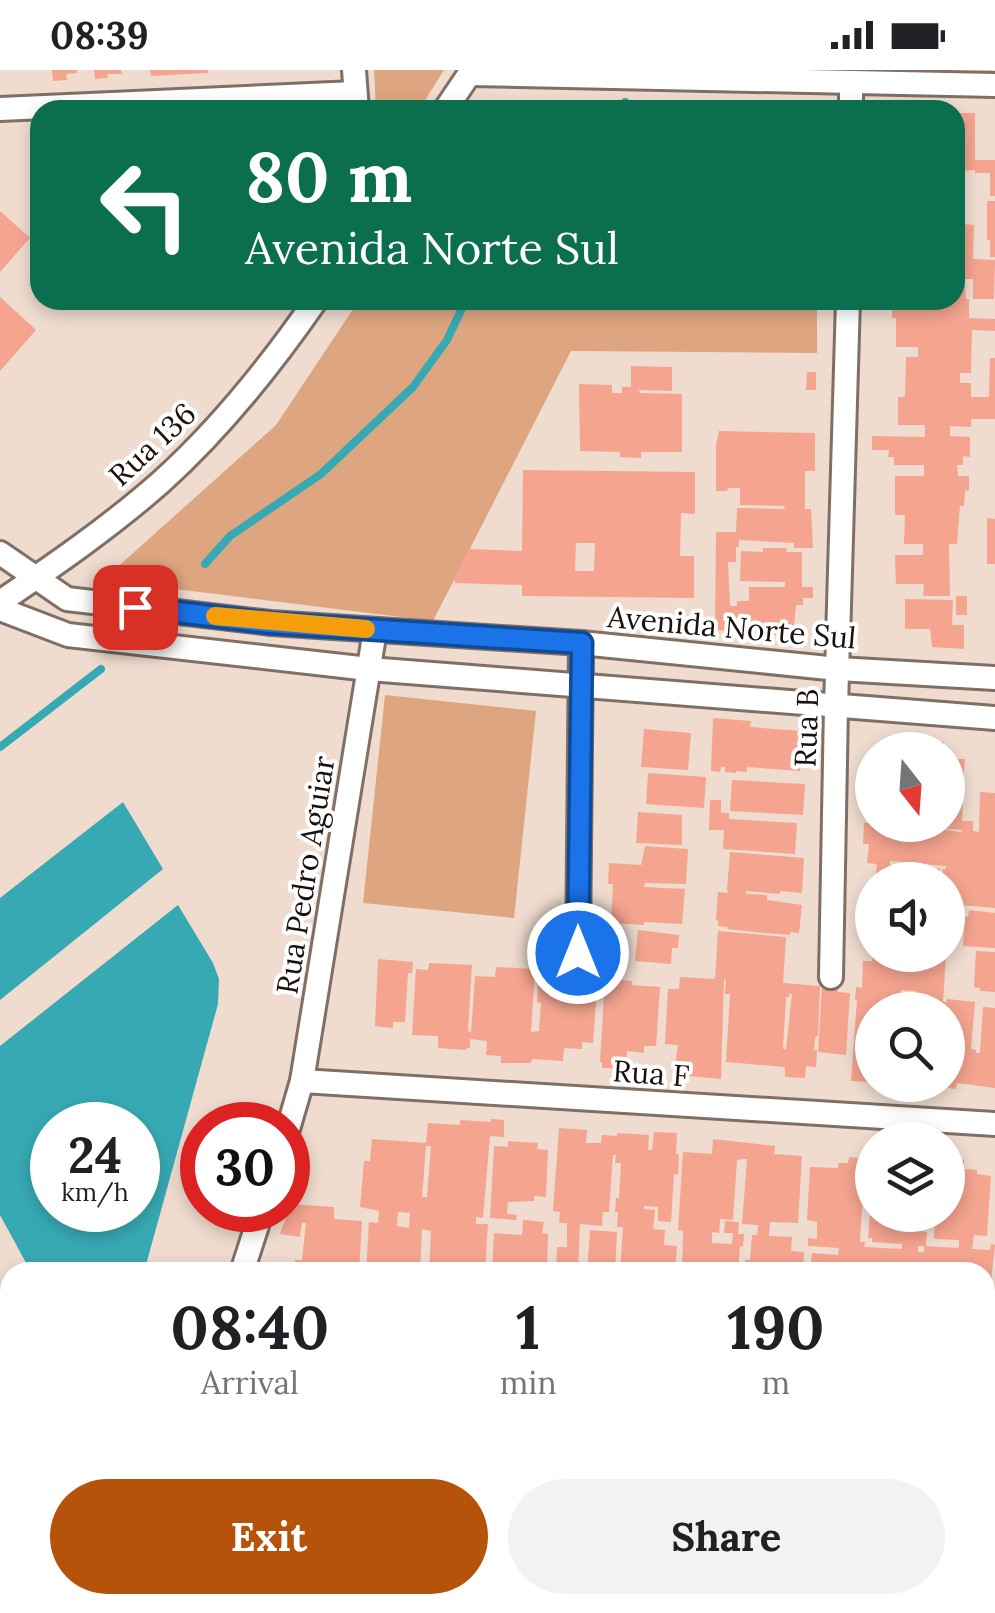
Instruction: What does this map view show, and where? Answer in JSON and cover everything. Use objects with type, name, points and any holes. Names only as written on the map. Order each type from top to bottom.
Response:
[{"type":"street","points":[[453,100],[471,72],[995,85]]},
{"type":"street","points":[[851,100],[852,82]]},
{"type":"street","points":[[187,100],[355,91]]},
{"type":"street","points":[[0,110],[30,108]]},
{"type":"street","name":"Rua 136","points":[[0,606],[161,482],[210,435],[309,310]]},
{"type":"street","name":"Rua B","points":[[831,977],[848,310]]},
{"type":"street","name":"Avenida Norte Sul","points":[[0,553],[68,599],[270,623],[582,643],[838,668],[995,678]]},
{"type":"street","points":[[0,606],[68,635],[368,669],[995,718]]},
{"type":"street","name":"Rua Pedro Aguiar","points":[[296,1102],[375,630]]},
{"type":"street","points":[[578,953],[582,643]]},
{"type":"street","name":"Rua F","points":[[302,1081],[995,1124]]},
{"type":"street","points":[[245,1262],[255,1232]]},
{"type":"shaded area","points":[[374,70],[444,70],[425,100],[376,100]]},
{"type":"shaded area","points":[[352,310],[817,310],[817,353],[571,351],[433,621],[103,580],[276,425]]},
{"type":"shaded area","points":[[385,695],[536,711],[514,918],[363,903]]},
{"type":"water","points":[[123,802],[163,869],[0,1000],[0,898]]},
{"type":"water","points":[[178,905],[213,963],[219,979],[218,1004],[191,1102],[180,1102],[180,1142],[160,1214],[160,1102],[30,1102],[30,1232],[155,1232],[147,1262],[26,1262],[0,1215],[0,1046]]},
{"type":"building","points":[[52,70],[77,73],[66,74],[67,80],[53,81]]},
{"type":"building","points":[[94,70],[121,70],[122,74],[95,79]]},
{"type":"building","points":[[150,70],[208,70],[208,73],[151,76]]},
{"type":"building","points":[[965,113],[975,113],[975,160],[995,160],[995,196],[990,196],[990,173],[965,171]]},
{"type":"building","points":[[987,201],[995,201],[995,257],[990,257],[987,240]]},
{"type":"building","points":[[0,211],[30,238],[0,272]]},
{"type":"building","points":[[965,224],[974,225],[973,259],[995,260],[994,299],[973,299],[973,279],[965,279]]},
{"type":"building","points":[[965,279],[969,318],[995,319],[995,331],[972,330],[971,373],[960,373],[960,383],[971,383],[971,397],[989,397],[990,358],[995,358],[995,419],[971,419],[971,427],[950,426],[950,436],[970,437],[970,457],[963,456],[963,465],[957,465],[958,476],[969,476],[969,490],[965,491],[964,506],[960,506],[957,544],[949,544],[950,596],[923,596],[924,584],[896,584],[895,555],[923,555],[923,544],[904,544],[905,515],[895,515],[895,476],[924,476],[924,465],[894,465],[894,457],[888,457],[889,450],[872,450],[872,436],[925,437],[925,425],[898,425],[898,397],[905,397],[906,357],[918,357],[918,347],[896,347],[896,318],[892,318],[892,310],[965,310]]},
{"type":"building","points":[[0,297],[36,330],[0,371]]},
{"type":"building","points":[[631,366],[672,367],[672,391],[639,390],[682,394],[682,452],[641,452],[641,458],[620,457],[620,452],[580,451],[579,384],[612,385],[612,393],[622,393],[622,387],[631,387]]},
{"type":"building","points":[[807,372],[816,372],[816,390],[806,390]]},
{"type":"building","points":[[719,431],[815,433],[815,471],[805,471],[805,509],[811,509],[813,548],[739,540],[736,562],[728,562],[730,606],[737,606],[737,601],[749,601],[749,587],[785,587],[785,582],[740,581],[741,551],[786,548],[787,552],[802,552],[802,587],[813,587],[813,598],[803,598],[803,605],[796,605],[793,636],[715,630],[716,532],[736,532],[737,508],[785,506],[740,505],[740,488],[716,491]]},
{"type":"building","points":[[523,470],[695,472],[695,514],[681,513],[680,556],[694,556],[694,598],[522,596],[522,585],[455,583],[469,549],[522,551]],"holes":[[[576,543],[595,543],[594,571],[575,571]]]},
{"type":"building","points":[[987,518],[995,519],[995,564],[987,564]]},
{"type":"building","points":[[956,596],[967,596],[967,615],[956,615]]},
{"type":"building","points":[[905,599],[953,600],[952,625],[964,625],[964,649],[932,647],[930,629],[905,629]]},
{"type":"building","points":[[713,718],[751,721],[750,727],[802,731],[800,771],[747,767],[747,772],[736,773],[725,772],[725,767],[721,767],[720,772],[711,771]]},
{"type":"building","points":[[644,729],[691,733],[688,770],[641,767]]},
{"type":"building","points":[[648,773],[706,777],[704,808],[646,804]]},
{"type":"building","points":[[732,780],[805,784],[803,815],[730,811]]},
{"type":"building","points":[[980,792],[995,793],[995,908],[965,906],[965,862],[867,862],[869,844],[863,844],[965,842],[965,821],[973,821],[973,831],[979,832]]},
{"type":"building","points":[[710,800],[721,800],[721,813],[729,813],[729,819],[797,823],[795,854],[723,849],[724,830],[709,830]]},
{"type":"building","points":[[638,812],[682,815],[682,845],[636,843]]},
{"type":"building","points":[[645,846],[688,849],[686,884],[645,883],[644,887],[685,889],[682,924],[611,923],[613,884],[608,884],[609,863],[641,865]]},
{"type":"building","points":[[730,852],[804,858],[802,893],[746,891],[767,895],[767,900],[802,905],[799,933],[718,926],[718,892],[729,893]]},
{"type":"building","points":[[969,910],[995,913],[995,948],[965,946],[965,916],[968,917]]},
{"type":"building","points":[[638,930],[679,935],[678,948],[672,948],[671,964],[635,961]]},
{"type":"building","points":[[718,931],[786,937],[783,983],[820,986],[816,1067],[806,1066],[805,1078],[785,1077],[785,1067],[726,1062],[730,994],[725,994],[724,979],[721,1079],[674,1072],[678,1045],[665,1044],[668,989],[679,989],[680,977],[715,979]],"holes":[[[792,994],[786,1049],[783,1049],[786,997]]]},
{"type":"building","points":[[976,951],[995,952],[995,992],[974,987]]},
{"type":"building","points":[[378,959],[413,962],[412,973],[408,973],[405,1022],[393,1022],[393,1028],[375,1026]]},
{"type":"building","points":[[429,963],[472,965],[468,1031],[471,1032],[475,976],[495,977],[496,967],[535,969],[531,1032],[539,1031],[539,970],[601,973],[593,1043],[582,1042],[582,1049],[564,1048],[563,1061],[532,1059],[531,1063],[501,1063],[501,1056],[486,1055],[487,1041],[470,1039],[470,1048],[466,1050],[438,1048],[438,1036],[412,1035],[416,969],[428,970]]},
{"type":"building","points":[[863,972],[945,972],[944,992],[856,992],[856,987],[862,988]]},
{"type":"building","points":[[605,979],[660,987],[656,1046],[644,1046],[644,1053],[627,1051],[626,1069],[602,1068],[600,1062]]},
{"type":"building","points":[[822,985],[838,986],[838,992],[850,993],[846,1055],[818,1052]]},
{"type":"building","points":[[965,1001],[975,1002],[971,1049],[976,1053],[980,1053],[983,1007],[995,1008],[995,1088],[965,1084]]},
{"type":"building","points":[[855,1027],[855,1081],[851,1081]]},
{"type":"building","points":[[460,1120],[504,1120],[504,1137],[490,1136],[483,1218],[476,1217],[476,1224],[488,1224],[486,1262],[429,1262],[431,1231],[422,1229],[420,1262],[367,1262],[369,1222],[378,1223],[379,1211],[360,1207],[364,1161],[370,1161],[372,1139],[426,1143],[428,1123],[460,1125]],"holes":[[[426,1146],[431,1146],[427,1197],[422,1197]],[[398,1212],[410,1213],[409,1228],[397,1226]]]},
{"type":"building","points":[[559,1128],[587,1130],[586,1143],[601,1143],[602,1135],[617,1133],[649,1135],[648,1150],[652,1150],[654,1132],[677,1133],[678,1175],[674,1174],[671,1222],[658,1221],[658,1207],[644,1206],[655,1210],[653,1229],[665,1230],[664,1245],[677,1246],[676,1262],[621,1262],[623,1227],[617,1227],[615,1212],[621,1163],[615,1163],[616,1155],[613,1155],[609,1212],[603,1212],[602,1226],[580,1224],[578,1262],[556,1262],[557,1247],[567,1247],[567,1223],[559,1223],[560,1212],[553,1211]]},
{"type":"building","points":[[713,1139],[775,1146],[774,1154],[802,1156],[798,1223],[770,1222],[769,1236],[792,1237],[791,1251],[804,1252],[804,1262],[745,1262],[750,1260],[752,1235],[757,1235],[758,1225],[742,1224],[747,1159],[743,1159],[737,1160],[733,1220],[720,1219],[719,1233],[712,1232],[712,1243],[732,1244],[733,1233],[724,1233],[725,1221],[739,1222],[738,1234],[744,1234],[739,1262],[682,1262],[683,1231],[678,1230],[683,1152],[712,1154]]},
{"type":"building","points":[[508,1141],[538,1143],[537,1149],[548,1150],[546,1197],[508,1202],[507,1214],[517,1215],[516,1220],[490,1218],[494,1146],[508,1147]]},
{"type":"building","points":[[855,1158],[855,1232],[861,1232],[864,1247],[902,1249],[902,1244],[872,1242],[869,1232],[927,1232],[924,1246],[959,1248],[959,1240],[934,1239],[934,1232],[965,1232],[965,1169],[991,1176],[987,1236],[974,1235],[972,1249],[990,1250],[991,1244],[995,1245],[993,1262],[811,1262],[812,1253],[838,1255],[839,1248],[808,1246],[808,1238],[817,1239],[817,1222],[807,1220],[810,1167],[838,1168],[838,1163]]},
{"type":"building","points":[[310,1205],[334,1207],[334,1219],[362,1221],[360,1262],[295,1262],[302,1260],[305,1232],[310,1232]]},
{"type":"building","points":[[523,1220],[544,1222],[542,1233],[548,1234],[547,1262],[493,1262],[494,1233],[522,1235]]},
{"type":"building","points":[[590,1230],[617,1232],[616,1262],[588,1262]]},
{"type":"building","points":[[301,1232],[300,1237],[280,1234]]},
{"type":"waterway","points":[[205,564],[230,536],[321,474],[413,387],[447,340],[461,310]]},
{"type":"waterway","points":[[0,747],[101,669]]},
{"type":"slow traffic","points":[[215,616],[366,629]]},
{"type":"route","points":[[135,607],[270,623],[582,643],[578,953]]}]
